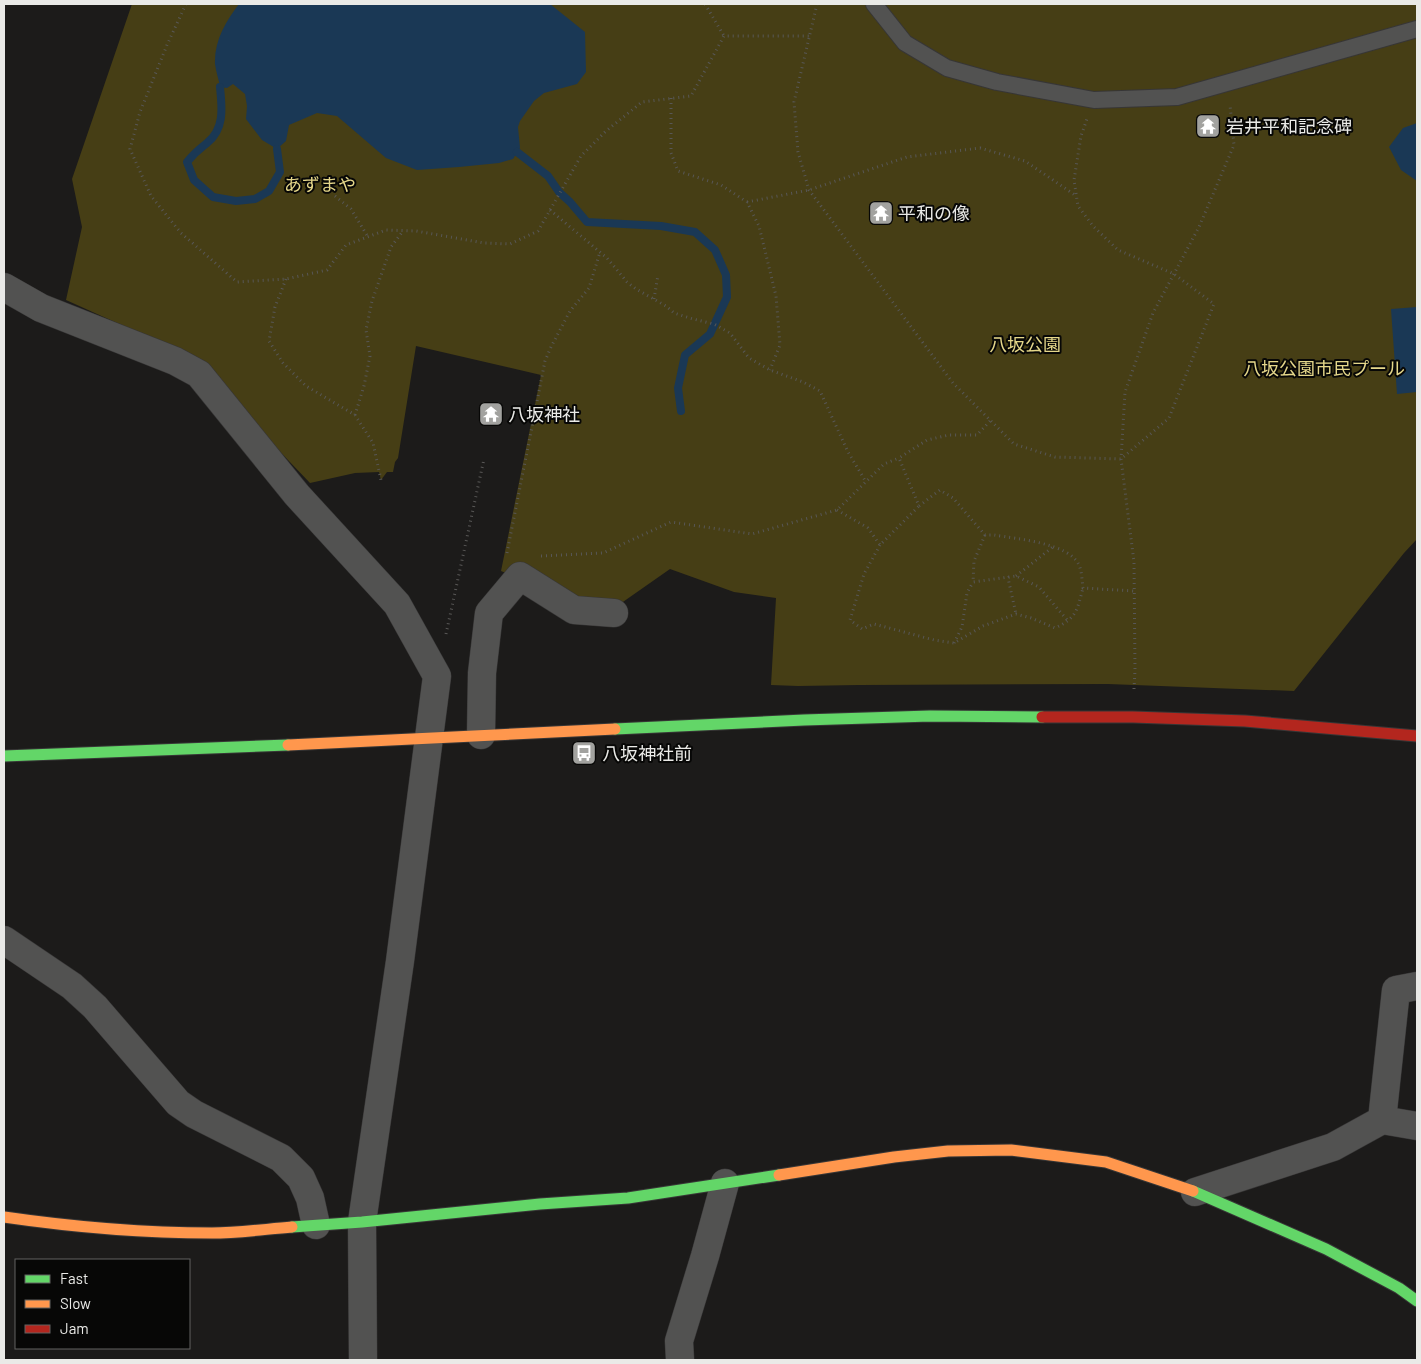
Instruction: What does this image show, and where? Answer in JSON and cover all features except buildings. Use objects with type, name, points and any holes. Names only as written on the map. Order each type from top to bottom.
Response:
[{"type":"street","points":[[4,287],[40,308],[175,361],[199,374],[297,495],[397,604],[437,676],[400,961],[362,1222],[363,1360]]},
{"type":"street","points":[[481,735],[482,673],[489,613],[520,576],[574,610],[614,613]]},
{"type":"street","points":[[4,756],[194,749],[795,720],[901,717],[1133,717],[1245,722],[1417,736]]},
{"type":"street","points":[[4,940],[72,986],[95,1007],[178,1103],[194,1114],[281,1158],[300,1178],[310,1198],[316,1226]]},
{"type":"street","points":[[1382,1120],[1396,990],[1417,986]]},
{"type":"street","points":[[1195,1192],[1332,1147],[1382,1120],[1417,1126]]},
{"type":"street","points":[[4,1217],[44,1223],[132,1231],[214,1233],[316,1226],[540,1204],[628,1198],[894,1157],[948,1151],[1011,1150],[1106,1162],[1195,1192],[1326,1249],[1399,1288],[1417,1301]]},
{"type":"street","points":[[680,1360],[680,1341],[725,1183]]},
{"type":"lane","points":[[874,4],[905,44],[947,68],[997,82],[1094,100],[1177,97],[1417,29]]},
{"type":"path","points":[[186,4],[140,112],[130,149],[151,196],[181,233],[237,282],[286,280],[327,270],[346,245],[386,230],[416,231],[484,242],[510,244],[538,231],[581,156],[606,131],[642,102],[691,96],[724,36]]},
{"type":"path","points":[[705,4],[724,36]]},
{"type":"path","points":[[817,4],[794,102],[798,152],[809,190],[953,383],[1014,444],[1055,457],[1121,460],[1169,418],[1214,304],[1174,274],[1118,250],[1093,226],[1078,206],[1074,180],[1081,136],[1094,100]]},
{"type":"path","points":[[724,36],[809,36]]},
{"type":"path","points":[[1133,717],[1135,670],[1134,562],[1121,460],[1125,392],[1153,313],[1199,227],[1234,145],[1228,83]]},
{"type":"path","points":[[671,98],[671,153],[678,171],[721,185],[747,202],[759,226],[776,296],[780,345],[770,370]]},
{"type":"path","points":[[747,202],[809,190],[908,157],[980,148],[1025,161],[1076,196]]},
{"type":"path","points":[[335,196],[351,208],[368,236]]},
{"type":"path","points":[[550,210],[607,258],[627,282],[636,289],[666,306],[674,313],[714,324],[730,333],[749,358],[770,370],[803,382],[820,391],[848,452],[866,482]]},
{"type":"path","points":[[355,415],[364,386],[370,356],[366,330],[372,301],[391,247],[404,230]]},
{"type":"path","points":[[506,557],[545,361],[570,311],[589,288],[600,252]]},
{"type":"path","points":[[654,299],[658,275]]},
{"type":"path","points":[[286,280],[276,307],[269,341],[283,363],[306,386],[355,415],[373,443],[381,480]]},
{"type":"path","points":[[535,556],[604,553],[671,522],[752,534],[837,510],[884,464],[899,458],[926,440],[949,435],[977,435],[991,420]]},
{"type":"path","points":[[899,458],[920,506]]},
{"type":"path","points":[[437,676],[484,459]]},
{"type":"path","points":[[940,490],[953,498],[984,535],[994,534],[1054,546],[1073,556],[1080,566],[1083,588],[1078,607],[1068,621],[1055,628],[1016,614],[984,626],[954,643],[934,640],[874,624],[862,630],[850,620],[864,574],[880,545],[920,506],[940,490]]},
{"type":"path","points":[[837,510],[868,528],[880,545]]},
{"type":"path","points":[[954,643],[962,627],[967,593],[973,582],[974,561],[984,535]]},
{"type":"path","points":[[973,582],[1016,576],[1054,546]]},
{"type":"path","points":[[1016,576],[1039,587],[1068,621]]},
{"type":"path","points":[[1008,578],[1016,614]]},
{"type":"path","points":[[1083,588],[1134,591]]},
{"type":"green space","name":"八坂公園","points":[[132,4],[1417,4],[1417,539],[1294,691],[1108,684],[771,685],[776,598],[734,592],[670,569],[620,604],[581,604],[501,571],[541,375],[416,346],[398,458],[393,472],[387,472],[381,480],[379,472],[355,473],[310,483],[265,436],[199,360],[66,300],[82,227],[72,179]]},
{"type":"water","points":[[239,4],[550,4],[585,32],[586,72],[577,84],[544,93],[534,101],[518,127],[520,148],[513,159],[499,163],[417,170],[386,158],[337,116],[317,113],[289,125],[286,141],[277,149],[262,140],[246,119],[247,106],[245,94],[233,84],[227,88],[220,87],[215,64],[217,47],[225,24]]},
{"type":"water","points":[[1417,123],[1417,181],[1401,170],[1389,147],[1403,128]]},
{"type":"water","points":[[1417,307],[1417,392],[1397,394],[1391,309]]},
{"type":"waterway","points":[[220,87],[221,117],[217,131],[187,162],[194,180],[213,197],[236,201],[255,199],[269,191],[280,172],[277,149]]},
{"type":"waterway","points":[[517,152],[548,176],[559,192],[587,222],[661,226],[695,232],[715,250],[726,275],[727,297],[710,334],[685,355],[678,388],[681,411]]},
{"type":"traffic: fast","points":[[615,729],[930,716],[1042,717]]},
{"type":"traffic: fast","points":[[4,756],[288,745]]},
{"type":"traffic: fast","points":[[292,1227],[540,1204],[628,1198],[779,1175]]},
{"type":"traffic: fast","points":[[1193,1191],[1326,1249],[1399,1288],[1417,1301]]},
{"type":"traffic: slow","points":[[288,745],[615,729]]},
{"type":"traffic: slow","points":[[779,1175],[894,1157],[948,1151],[1011,1150],[1106,1162],[1193,1191]]},
{"type":"traffic: slow","points":[[4,1217],[134,1231],[186,1233],[242,1232],[292,1227]]},
{"type":"traffic: jam","points":[[1042,717],[1133,717],[1245,721],[1417,736]]},
{"type":"place","name":"岩井平和記念碑","points":[[1208,126]]},
{"type":"place","name":"平和の像","points":[[881,213]]},
{"type":"place","name":"八坂神社","points":[[491,414]]},
{"type":"place","name":"八坂神社前","points":[[584,753]]},
{"type":"park label","name":"あずまや","points":[[320,184]]},
{"type":"park label","name":"八坂公園市民プール","points":[[1324,368]]}]
